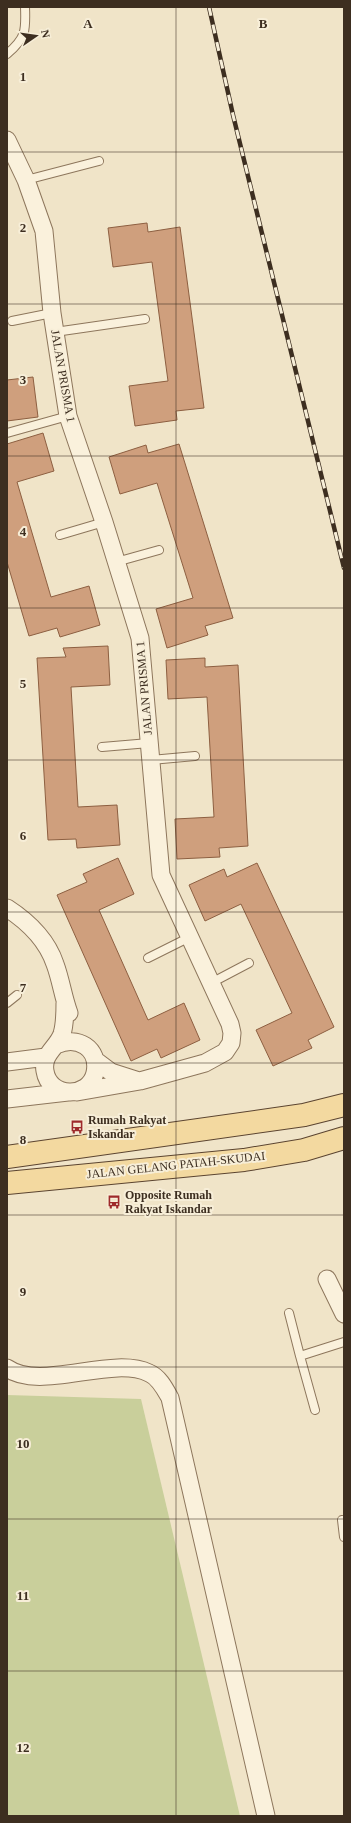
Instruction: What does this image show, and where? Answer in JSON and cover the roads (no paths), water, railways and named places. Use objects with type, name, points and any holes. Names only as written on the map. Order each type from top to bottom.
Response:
[{"type":"main road","points":[[7,1157],[304,1114],[344,1105]]},
{"type":"main road","name":"JALAN GELANG PATAH-SKUDAI","points":[[7,1183],[244,1160],[304,1150],[344,1138]]},
{"type":"street","name":"JALAN PRISMA 1","points":[[7,140],[26,180],[44,231],[52,313],[68,416],[104,522],[140,638],[161,875],[230,1024],[232,1033],[231,1044],[225,1052],[205,1063],[140,1081],[73,1092],[7,1099]]},
{"type":"street","points":[[7,908],[22,918],[40,937],[55,963],[65,1003],[73,1024],[91,1053],[94,1076],[90,1083],[73,1092],[61,1091],[48,1080],[44,1065],[64,1025],[65,1003]]},
{"type":"street","points":[[7,1062],[51,1051],[64,1041],[79,1042],[111,1072],[140,1081]]},
{"type":"street","points":[[327,1279],[344,1314]]},
{"type":"street","points":[[7,1368],[14,1373],[36,1376],[132,1368],[150,1373],[165,1388],[170,1398],[266,1816]]},
{"type":"lane","points":[[7,54],[15,47],[25,31],[25,7]]},
{"type":"lane","points":[[26,180],[100,161]]},
{"type":"lane","points":[[12,321],[52,313]]},
{"type":"lane","points":[[55,332],[145,319]]},
{"type":"lane","points":[[7,433],[68,416]]},
{"type":"lane","points":[[60,535],[104,522]]},
{"type":"lane","points":[[116,562],[159,550]]},
{"type":"lane","points":[[102,747],[195,756]]},
{"type":"lane","points":[[148,958],[190,937]]},
{"type":"lane","points":[[211,983],[248,963]]},
{"type":"lane","points":[[7,1003],[17,995]]},
{"type":"lane","points":[[289,1313],[315,1410]]},
{"type":"lane","points":[[300,1356],[344,1342]]},
{"type":"lane","points":[[342,1520],[344,1537]]},
{"type":"railway","points":[[209,7],[233,115],[344,568]]},
{"type":"place","name":"Rumah Rakyat Iskandar","points":[[77,1127]]},
{"type":"place","name":"Opposite Rumah Rakyat Iskandar","points":[[114,1202]]}]
